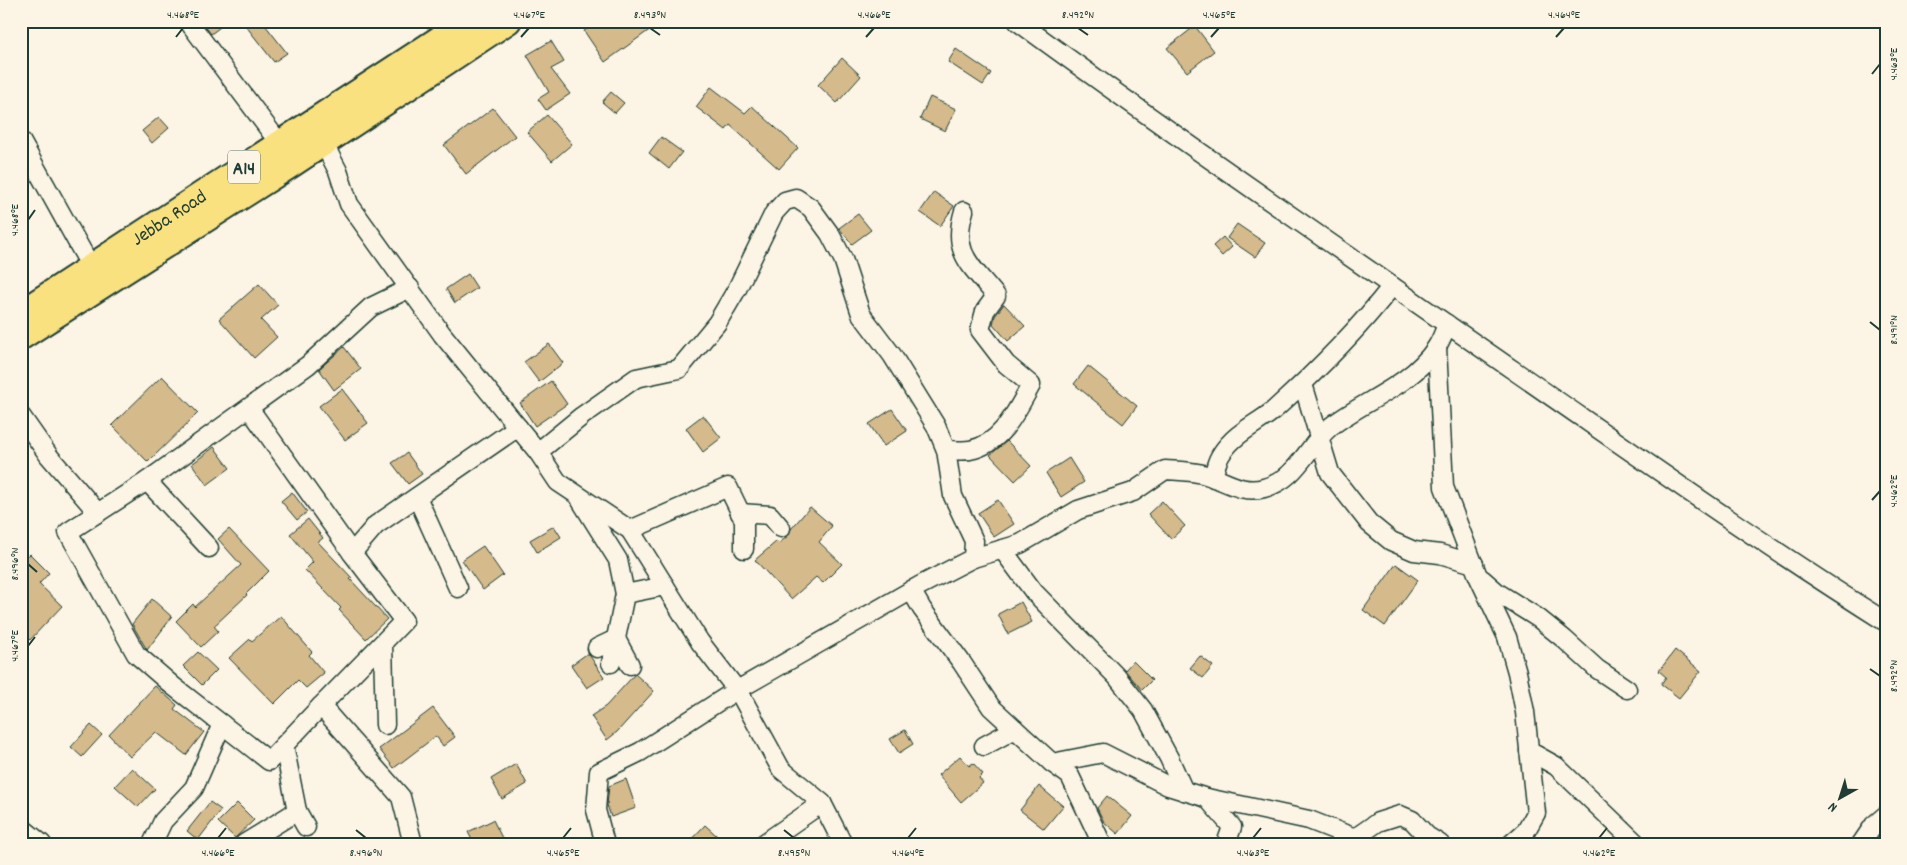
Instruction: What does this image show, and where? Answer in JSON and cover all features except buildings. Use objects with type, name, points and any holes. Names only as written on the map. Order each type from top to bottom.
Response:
[{"type":"highway","name":"Jebba Road","points":[[21,313],[467,21]]},
{"type":"highway","points":[[21,338],[324,144],[508,21]]},
{"type":"street","points":[[188,21],[280,144]]},
{"type":"street","points":[[1017,21],[1162,127],[1806,572],[1886,622]]},
{"type":"street","points":[[21,141],[91,267]]},
{"type":"street","points":[[324,144],[338,171],[349,204],[442,334],[538,452],[558,482],[630,530],[700,642],[737,690],[781,769],[822,803],[843,844]]},
{"type":"street","points":[[538,452],[582,416],[636,378],[679,369],[717,323],[737,289],[774,213],[785,201],[796,198],[811,208],[830,234],[843,259],[862,314],[892,355],[931,418],[946,450],[953,496],[974,541],[973,558]]},
{"type":"street","points":[[946,450],[971,450],[990,441],[1008,425],[1031,385],[1006,364],[980,330],[985,311],[996,296],[961,252],[959,227],[964,211]]},
{"type":"street","points":[[1214,478],[1218,458],[1231,442],[1272,412],[1302,384],[1371,313],[1392,286]]},
{"type":"street","points":[[249,408],[352,553],[404,622],[270,761],[136,654],[68,532],[147,481],[308,365],[371,307],[410,288]]},
{"type":"street","points":[[605,844],[596,810],[599,772],[640,752],[737,690],[911,590],[973,558],[1020,544],[1078,510],[1133,492],[1165,470],[1206,475],[1242,490],[1264,488],[1289,476],[1329,428],[1359,408],[1397,387],[1422,366],[1438,347],[1447,324]]},
{"type":"street","points":[[1438,347],[1444,487],[1476,570],[1507,637],[1523,704],[1536,813],[1526,831],[1510,844]]},
{"type":"street","points":[[1302,384],[1330,473],[1369,523],[1392,541],[1414,552],[1440,554],[1476,570],[1498,593],[1544,624],[1597,669],[1627,690]]},
{"type":"street","points":[[21,416],[49,456],[98,513]]},
{"type":"street","points":[[352,553],[376,525],[518,427]]},
{"type":"street","points":[[147,481],[209,548]]},
{"type":"street","points":[[630,530],[728,487],[744,520],[744,549]]},
{"type":"street","points":[[578,495],[618,560],[625,594],[611,663]]},
{"type":"street","points":[[417,497],[458,588]]},
{"type":"street","points":[[740,513],[770,515],[780,528]]},
{"type":"street","points":[[1002,549],[1034,592],[1117,677],[1143,710],[1169,758],[1184,791]]},
{"type":"street","points":[[625,594],[666,586]]},
{"type":"street","points":[[911,590],[922,610],[962,663],[991,707],[1052,763],[1070,776],[1102,844]]},
{"type":"street","points":[[598,648],[616,638]]},
{"type":"street","points":[[616,638],[630,665]]},
{"type":"street","points":[[382,644],[385,725]]},
{"type":"street","points":[[321,706],[401,797],[413,844]]},
{"type":"street","points":[[152,844],[163,821],[194,788],[222,724]]},
{"type":"street","points":[[984,746],[1015,729]]},
{"type":"street","points":[[284,746],[297,811],[306,827]]},
{"type":"street","points":[[1529,751],[1556,766],[1636,844]]},
{"type":"street","points":[[1052,763],[1103,752],[1168,786],[1207,798],[1309,820],[1356,838],[1378,822],[1400,815],[1412,820],[1427,836],[1440,844]]},
{"type":"street","points":[[1207,798],[1232,827],[1226,844]]},
{"type":"street","points":[[763,844],[822,803]]},
{"type":"street","points":[[244,844],[297,811]]},
{"type":"street","points":[[1861,844],[1874,825],[1886,815]]},
{"type":"street","points":[[21,827],[42,844]]}]
